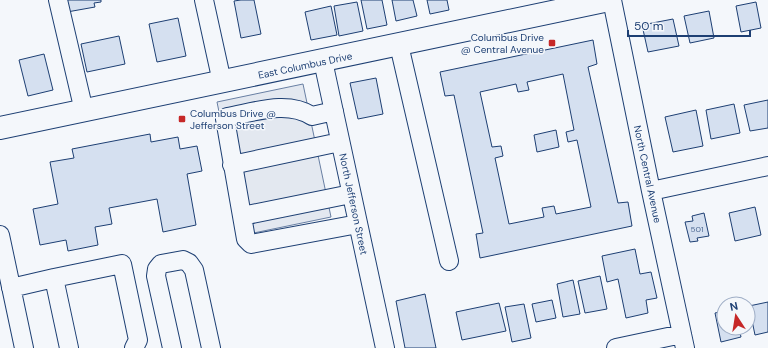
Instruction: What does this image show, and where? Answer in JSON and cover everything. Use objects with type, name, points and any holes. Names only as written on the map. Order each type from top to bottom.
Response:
[{"type":"main road","name":"East Columbus Drive","points":[[0,128],[609,0]]},
{"type":"street","points":[[58,0],[84,111]]},
{"type":"street","points":[[204,0],[222,82]]},
{"type":"street","name":"North Central Avenue","points":[[612,0],[651,191],[684,341]]},
{"type":"street","points":[[399,45],[449,260]]},
{"type":"street","name":"North Jefferson Street","points":[[323,61],[385,348]]},
{"type":"street","points":[[334,111],[312,116],[304,111],[287,107],[227,117],[225,119],[246,239],[251,244],[358,224]]},
{"type":"street","points":[[232,165],[340,142]]},
{"type":"street","points":[[651,191],[768,166]]},
{"type":"street","points":[[242,216],[351,194]]},
{"type":"street","points":[[0,235],[24,348]]},
{"type":"street","points":[[172,348],[156,276],[157,269],[161,264],[183,260],[189,262],[194,270],[211,348]]},
{"type":"street","points":[[11,288],[122,264],[138,340],[134,348]]},
{"type":"street","points":[[54,278],[69,348]]},
{"type":"street","points":[[616,348],[684,341]]},
{"type":"shaded area","points":[[303,84],[331,217],[244,235],[217,102]]},
{"type":"building","points":[[64,0],[101,0],[101,2],[94,3],[95,7],[67,12]]},
{"type":"building","points":[[254,0],[261,34],[241,38],[234,1]]},
{"type":"building","points":[[361,0],[382,0],[387,25],[367,29]]},
{"type":"building","points":[[392,0],[413,0],[417,16],[396,21]]},
{"type":"building","points":[[427,0],[447,0],[449,10],[430,14]]},
{"type":"building","points":[[357,2],[363,31],[339,36],[334,6]]},
{"type":"building","points":[[756,2],[761,28],[741,32],[736,6]]},
{"type":"building","points":[[331,6],[337,35],[311,40],[305,12]]},
{"type":"building","points":[[709,11],[714,38],[690,43],[684,16]]},
{"type":"building","points":[[178,18],[186,56],[157,62],[149,24]]},
{"type":"building","points":[[673,19],[679,46],[648,52],[642,25]]},
{"type":"building","points":[[119,36],[125,64],[87,72],[81,44]]},
{"type":"building","points":[[593,40],[597,64],[588,67],[618,203],[628,202],[632,226],[480,258],[476,234],[483,233],[454,95],[445,96],[440,72]],"holes":[[[563,74],[574,130],[566,132],[568,142],[577,140],[591,207],[556,214],[554,206],[542,208],[544,217],[509,224],[495,158],[503,156],[501,146],[492,147],[480,92],[516,84],[518,92],[529,90],[527,82]]]},
{"type":"building","points":[[44,54],[53,90],[28,96],[19,60]]},
{"type":"building","points":[[376,78],[383,114],[358,119],[350,83]]},
{"type":"building","points":[[768,100],[768,128],[750,131],[744,105]]},
{"type":"building","points":[[734,104],[740,133],[711,139],[706,110]]},
{"type":"building","points":[[696,110],[703,146],[673,152],[665,117]]},
{"type":"building","points":[[556,130],[559,147],[537,152],[534,135]]},
{"type":"building","points":[[150,134],[151,142],[178,137],[180,149],[197,146],[202,171],[187,174],[196,225],[163,232],[157,199],[109,208],[112,224],[95,227],[98,245],[68,251],[66,240],[40,245],[33,209],[58,204],[50,162],[74,158],[72,149]]},
{"type":"building","points":[[755,207],[761,235],[735,241],[729,213]]},
{"type":"building","points":[[704,213],[709,236],[697,238],[698,241],[690,242],[685,222],[693,221],[692,216]]},
{"type":"building","points":[[635,249],[640,274],[651,272],[657,298],[646,300],[648,313],[626,318],[618,279],[607,282],[602,256]]},
{"type":"building","points":[[600,276],[607,309],[585,313],[578,281]]},
{"type":"building","points":[[573,280],[580,314],[563,317],[557,284]]},
{"type":"building","points":[[425,294],[436,348],[405,348],[396,301]]},
{"type":"building","points":[[552,300],[556,318],[536,322],[532,304]]},
{"type":"building","points":[[768,302],[768,332],[756,335],[756,305]]},
{"type":"building","points":[[499,303],[506,331],[462,340],[456,312]]},
{"type":"building","points":[[524,304],[531,338],[512,342],[505,307]]},
{"type":"building","points":[[720,336],[741,336],[741,337],[721,342]]},
{"type":"place","name":"Columbus Drive @ Central Avenue","points":[[552,43]]},
{"type":"place","name":"Columbus Drive @ Jefferson Street","points":[[182,119]]}]
